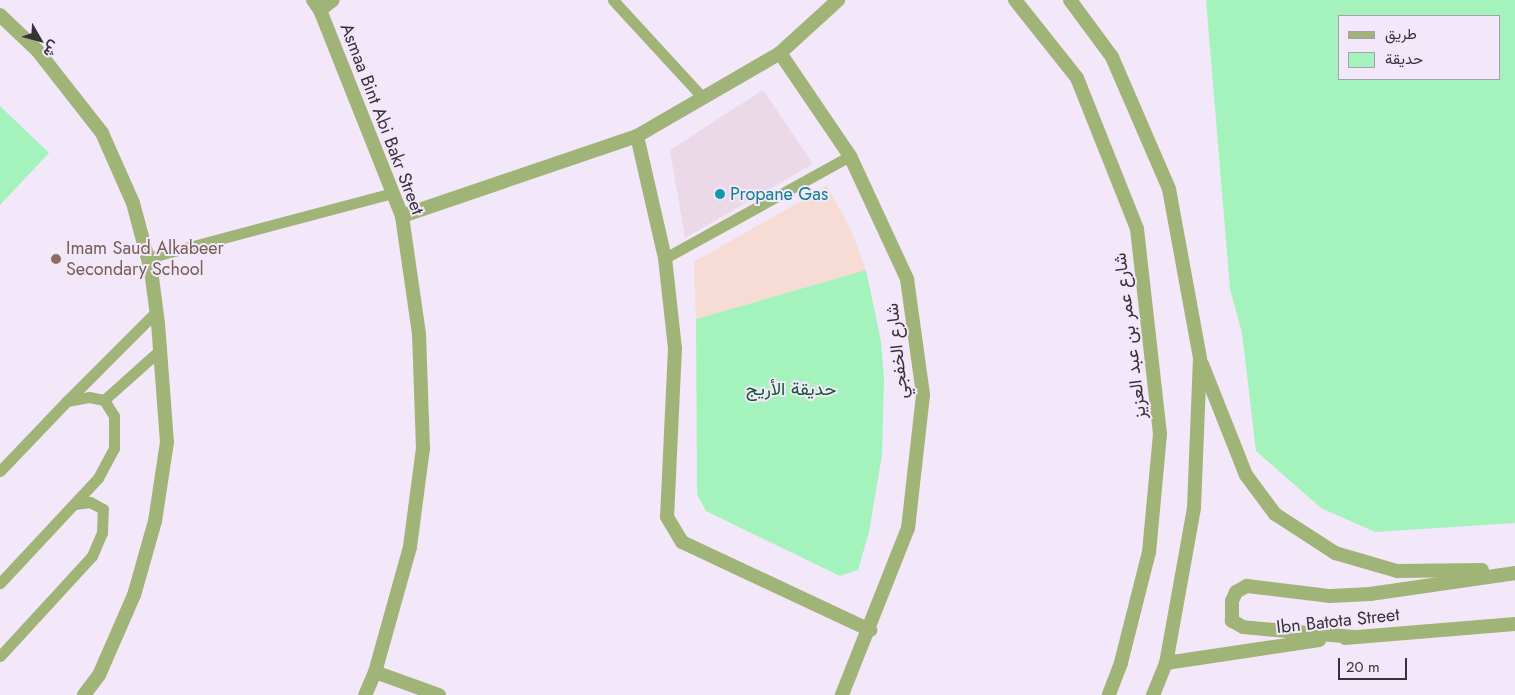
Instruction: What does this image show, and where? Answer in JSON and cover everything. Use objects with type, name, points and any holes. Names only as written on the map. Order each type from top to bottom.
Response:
[{"type":"street","points":[[316,5],[333,0]]},
{"type":"street","points":[[402,216],[637,136],[780,53],[838,0]]},
{"type":"street","name":"شارع عمر بن عبد العزيز","points":[[1015,0],[1077,78],[1137,230],[1160,434],[1149,552],[1121,663],[1108,695]]},
{"type":"street","points":[[1070,0],[1112,57],[1168,189],[1200,358],[1246,475],[1275,514],[1335,553],[1397,571],[1515,571]]},
{"type":"street","name":"Asmaa Bint Abi Bakr Street","points":[[316,5],[402,216],[419,334],[423,448],[410,547],[376,672],[365,695]]},
{"type":"street","points":[[0,15],[37,50],[102,133],[133,203],[148,258],[157,311],[167,442],[155,521],[134,595],[98,675],[84,695]]},
{"type":"street","name":"شارع الخفجي","points":[[780,53],[850,156],[907,279],[923,395],[908,528],[870,630],[842,695]]},
{"type":"street","points":[[637,136],[665,258],[675,348],[667,516],[682,542],[870,630]]},
{"type":"street","points":[[1153,695],[1166,664],[1194,508],[1200,358]]},
{"type":"street","points":[[1354,637],[1242,627],[1232,621],[1232,600],[1236,592],[1247,586],[1330,596],[1370,594],[1515,571]]},
{"type":"street","name":"Ibn Batota Street","points":[[1166,664],[1310,641],[1515,624]]},
{"type":"street","points":[[376,672],[439,695]]},
{"type":"lane","points":[[613,0],[703,98]]},
{"type":"lane","points":[[665,258],[850,156]]},
{"type":"lane","points":[[148,258],[393,192]]},
{"type":"lane","points":[[0,471],[157,311]]},
{"type":"lane","points":[[104,400],[161,349]]},
{"type":"lane","points":[[0,583],[98,478],[114,448],[114,416],[104,400],[89,397],[67,401]]},
{"type":"lane","points":[[0,656],[92,556],[102,533],[103,509],[90,502],[75,504]]},
{"type":"shaded area","points":[[763,90],[813,164],[685,238],[670,150]]},
{"type":"shaded area","points":[[827,186],[851,230],[866,270],[696,319],[694,262]]},
{"type":"green space","points":[[1206,0],[1515,0],[1515,523],[1375,532],[1321,508],[1256,451],[1242,333],[1230,289]]},
{"type":"green space","points":[[0,106],[49,153],[0,205]]},
{"type":"green space","name":"حديقة الأريج","points":[[866,270],[881,341],[884,378],[882,455],[869,532],[858,570],[840,576],[706,511],[697,494],[696,319]]},
{"type":"place","name":"Propane Gas","points":[[720,194]]},
{"type":"place","name":"Imam Saud Alkabeer Secondary School","points":[[56,259]]}]
